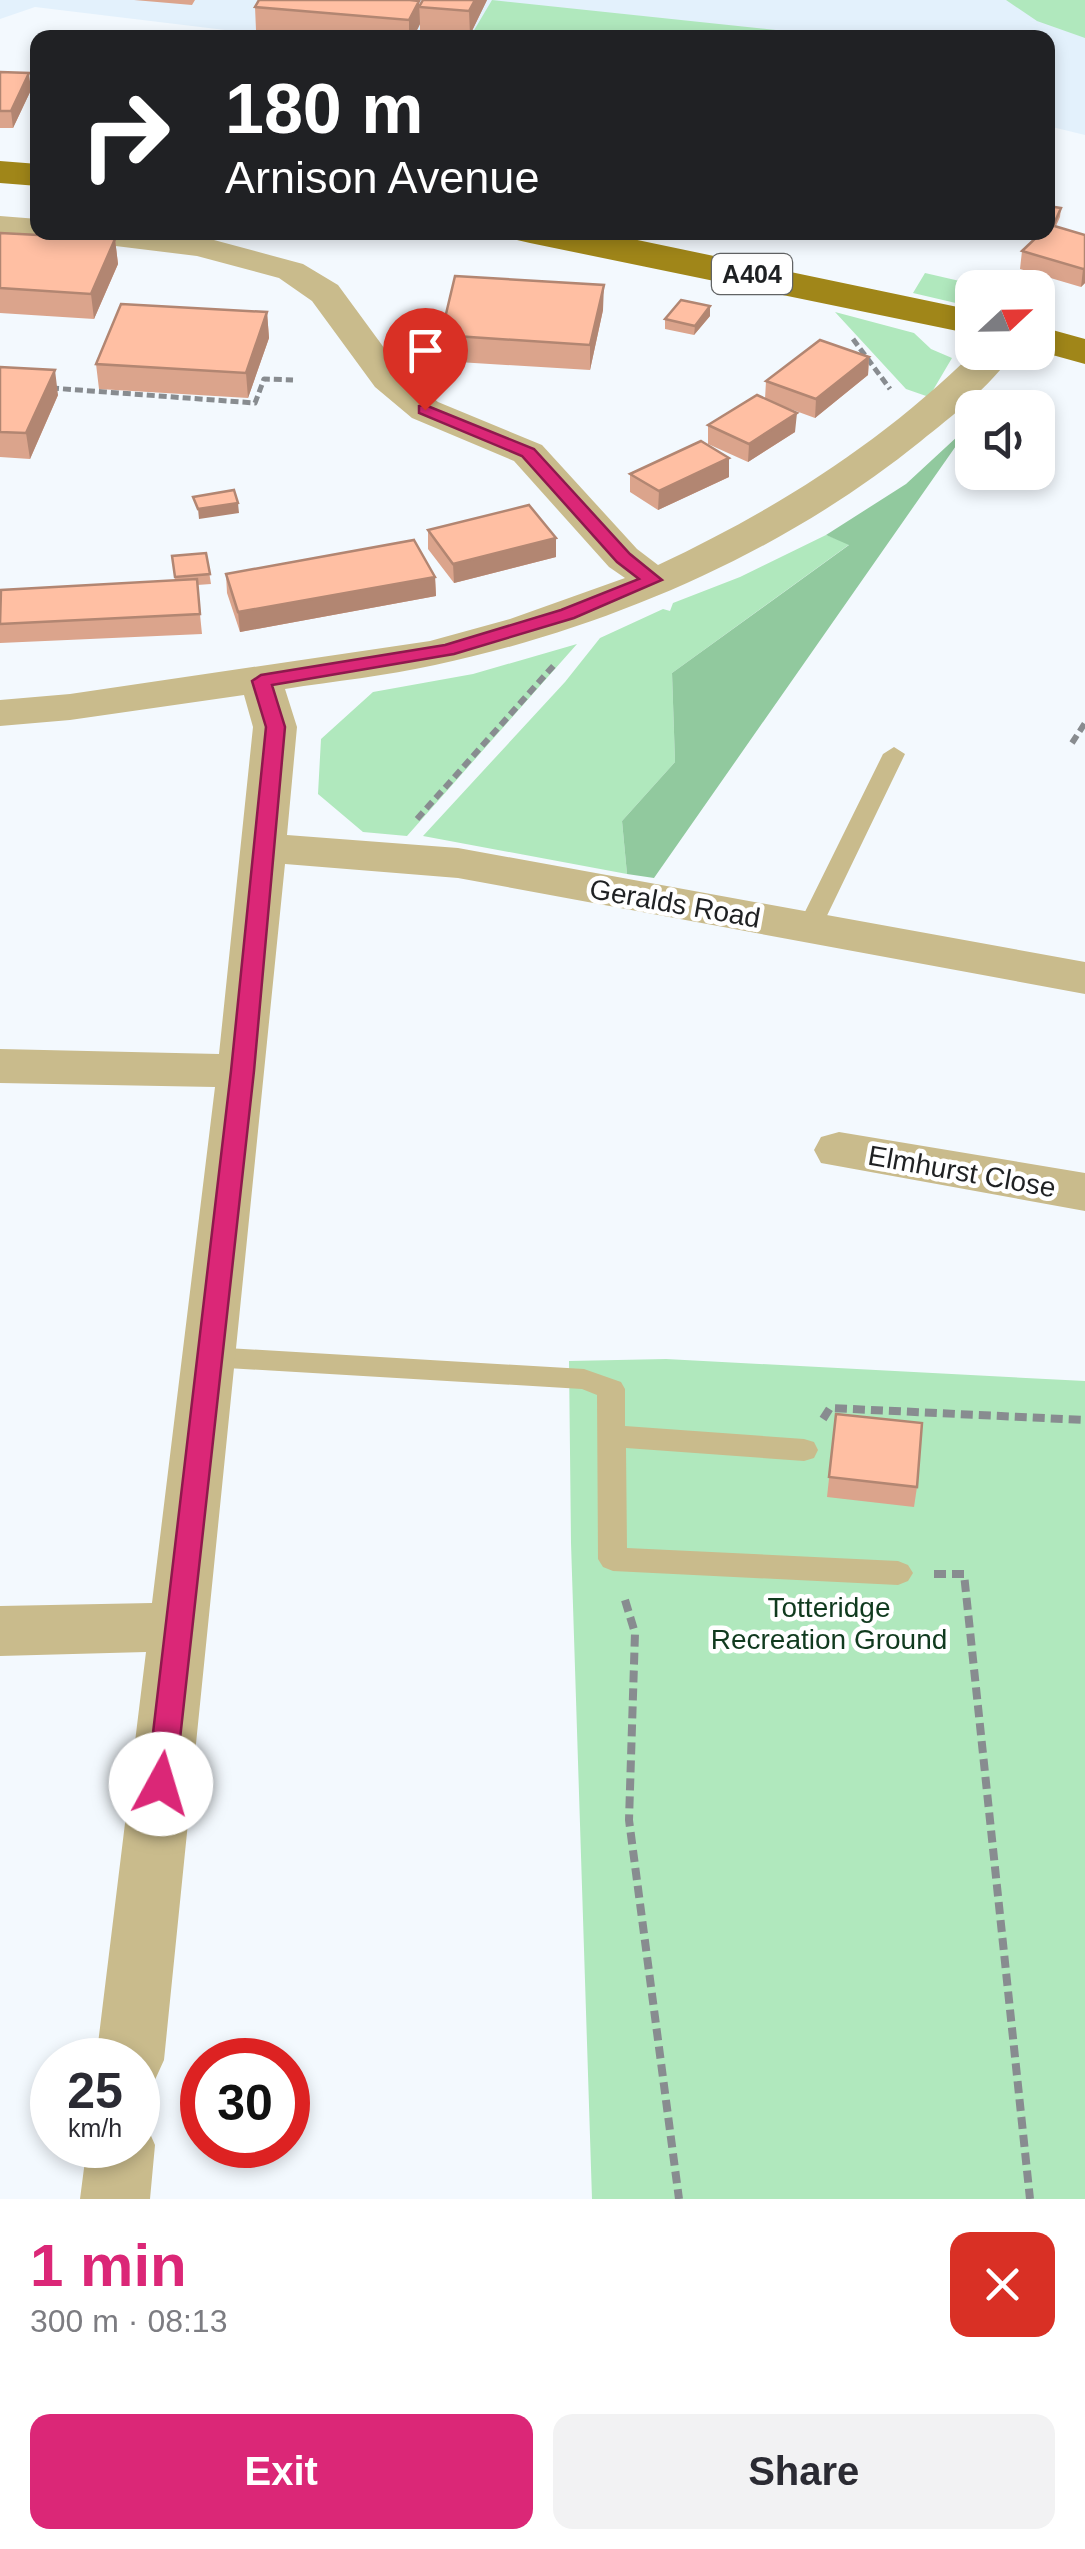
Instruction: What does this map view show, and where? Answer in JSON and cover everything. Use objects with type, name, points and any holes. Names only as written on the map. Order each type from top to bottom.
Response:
[{"type":"main road","points":[[0,172],[30,174]]},
{"type":"main road","name":"A404","points":[[571,240],[955,318]]},
{"type":"main road","points":[[1055,343],[1085,352]]},
{"type":"street","points":[[0,226],[30,228]]},
{"type":"street","points":[[149,240],[199,246],[291,271],[325,293],[388,379],[425,410],[528,452],[623,558],[653,580]]},
{"type":"street","points":[[0,712],[261,681],[448,650],[568,614],[653,580],[788,517],[872,462],[918,426],[977,370]]},
{"type":"street","points":[[132,2038],[242,1071],[276,727],[261,681]]},
{"type":"street","name":"Geralds Road","points":[[263,848],[458,863],[1085,978]]},
{"type":"street","points":[[0,1066],[242,1071]]},
{"type":"street","name":"Elmhurst Close","points":[[840,1150],[1085,1192]]},
{"type":"street","points":[[0,1631],[178,1627]]},
{"type":"street","points":[[115,2199],[118,2168]]},
{"type":"lane","points":[[809,928],[894,754]]},
{"type":"lane","points":[[210,1357],[584,1379],[610,1389],[613,1559],[898,1573]]},
{"type":"lane","points":[[611,1436],[804,1450]]},
{"type":"path","points":[[814,287],[918,426]]},
{"type":"path","points":[[49,388],[255,403],[264,380],[294,380]]},
{"type":"path","points":[[382,857],[585,631],[568,614]]},
{"type":"path","points":[[1072,743],[1085,722]]},
{"type":"path","points":[[804,1450],[830,1408],[1085,1420]]},
{"type":"path","points":[[613,1559],[635,1633],[629,1820],[679,2199]]},
{"type":"path","points":[[898,1573],[964,1574],[1030,2199]]},
{"type":"shaded area","points":[[0,0],[1085,0],[1085,135],[1055,128],[1055,30],[224,30],[35,7],[0,19]]},
{"type":"green space","points":[[492,0],[775,30],[474,30]]},
{"type":"green space","points":[[1006,0],[1085,0],[1085,38],[1037,21]]},
{"type":"green space","points":[[925,273],[955,280],[955,303],[913,293]]},
{"type":"green space","points":[[835,312],[914,333],[931,349],[952,358],[929,397],[906,389]]},
{"type":"green space","points":[[955,439],[955,447],[654,878],[627,874],[622,821],[675,762],[672,673],[849,545],[826,535],[906,484]]},
{"type":"green space","points":[[826,535],[850,544],[672,673],[675,762],[622,821],[627,874],[423,836],[565,682],[600,638],[663,609],[670,611],[673,603],[740,577]]},
{"type":"green space","points":[[577,644],[407,836],[363,832],[318,794],[321,739],[373,692],[473,674]]},
{"type":"green space","name":"Totteridge Recreation Ground","points":[[666,1359],[1085,1381],[1085,2199],[592,2199],[569,1361]]},
{"type":"building","points":[[259,0],[419,1],[409,20],[255,7]]},
{"type":"building","points":[[423,0],[475,0],[469,11],[419,7]]},
{"type":"building","points":[[0,72],[29,73],[11,111],[0,111]]},
{"type":"building","points":[[1055,226],[1085,235],[1085,268],[1083,269],[1022,251],[1034,240],[1055,240]]},
{"type":"building","points":[[0,233],[30,235],[30,240],[115,240],[91,294],[0,288]]},
{"type":"building","points":[[455,276],[604,285],[590,345],[441,335]]},
{"type":"building","points":[[681,300],[710,306],[695,326],[665,319]]},
{"type":"building","points":[[121,304],[267,312],[246,373],[96,364]]},
{"type":"building","points":[[820,340],[869,357],[816,399],[766,381]]},
{"type":"building","points":[[0,367],[55,370],[26,433],[0,432]]},
{"type":"building","points":[[757,395],[797,413],[749,444],[708,425]]},
{"type":"building","points":[[701,441],[729,458],[659,491],[630,474]]},
{"type":"building","points":[[234,490],[238,503],[198,509],[193,497]]},
{"type":"building","points":[[529,505],[556,538],[453,564],[428,530]]},
{"type":"building","points":[[414,540],[435,577],[238,612],[226,574]]},
{"type":"building","points":[[206,553],[210,574],[175,577],[172,556]]},
{"type":"building","points":[[197,579],[200,614],[0,624],[1,590]]},
{"type":"building","points":[[836,1414],[922,1423],[917,1487],[829,1477]]},
{"type":"route","points":[[161,1784],[242,1071],[276,727],[261,681],[448,650],[568,614],[653,580],[623,558],[528,452],[425,410]]}]
